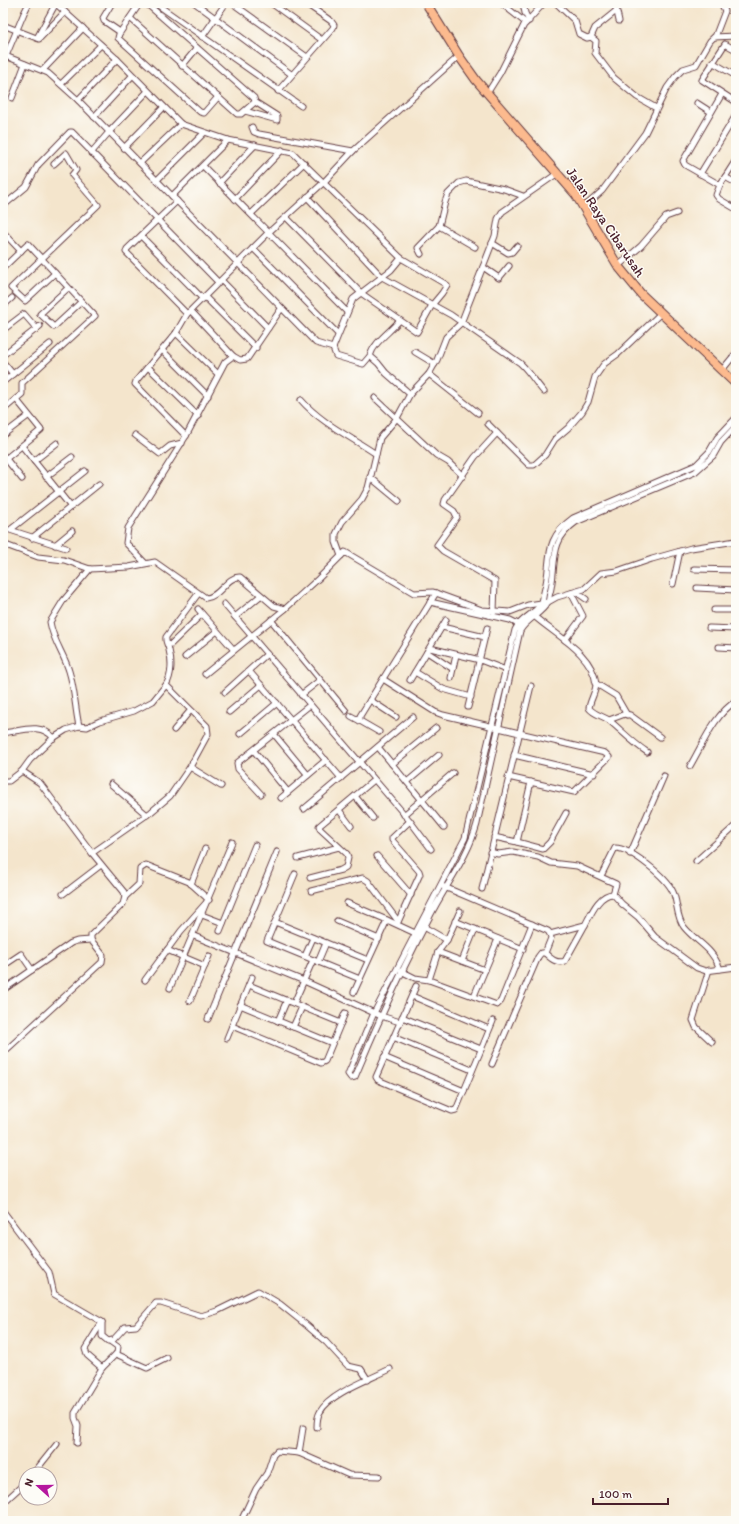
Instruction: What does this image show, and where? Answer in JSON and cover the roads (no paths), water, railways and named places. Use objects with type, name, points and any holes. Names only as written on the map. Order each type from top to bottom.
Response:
[{"type":"main road","name":"Jalan Raya Cibarusah","points":[[426,3],[459,56],[584,207],[618,266],[640,294],[736,384]]},
{"type":"street","points":[[29,3],[5,56],[43,70],[61,84],[157,180],[314,342],[333,348]]},
{"type":"street","points":[[37,38],[48,15],[56,3],[117,59],[132,76],[181,124],[228,140],[293,153],[401,258],[447,285],[432,305],[416,332],[361,294],[286,217]]},
{"type":"street","points":[[112,3],[103,18],[104,21],[120,32]]},
{"type":"street","points":[[140,3],[120,32],[118,38],[200,112],[204,113],[218,97]]},
{"type":"street","points":[[146,3],[254,98],[255,102],[276,116],[277,120],[245,111]]},
{"type":"street","points":[[156,3],[301,106]]},
{"type":"street","points":[[195,3],[216,17],[291,74]]},
{"type":"street","points":[[202,37],[226,3]]},
{"type":"street","points":[[232,3],[307,57]]},
{"type":"street","points":[[271,3],[322,40]]},
{"type":"street","points":[[278,91],[334,25],[305,3]]},
{"type":"street","points":[[501,3],[527,22]]},
{"type":"street","points":[[523,3],[527,22]]},
{"type":"street","points":[[488,92],[527,22],[544,3]]},
{"type":"street","points":[[615,3],[619,21]]},
{"type":"street","points":[[584,207],[602,191],[641,138],[669,84],[683,69],[696,65],[710,41],[715,37],[724,13],[724,6],[721,3]]},
{"type":"street","points":[[558,4],[575,20],[579,34],[587,38],[591,37],[596,41],[596,53],[614,78],[637,97],[656,108]]},
{"type":"street","points":[[591,37],[594,28],[616,11]]},
{"type":"street","points":[[3,25],[39,39],[44,36],[65,12]]},
{"type":"street","points":[[130,18],[237,114],[240,115],[255,102]]},
{"type":"street","points":[[43,70],[83,28]]},
{"type":"street","points":[[715,37],[736,36]]},
{"type":"street","points":[[61,84],[100,44]]},
{"type":"street","points":[[736,50],[724,44],[702,81],[736,102]]},
{"type":"street","points":[[182,66],[197,48]]},
{"type":"street","points":[[186,436],[135,383],[176,333],[189,313],[253,248],[323,183],[347,157],[459,56]]},
{"type":"street","points":[[78,100],[117,59]]},
{"type":"street","points":[[712,62],[736,76]]},
{"type":"street","points":[[12,98],[25,64]]},
{"type":"street","points":[[94,117],[132,76]]},
{"type":"street","points":[[91,153],[148,92]]},
{"type":"street","points":[[720,185],[685,165],[683,161],[722,94]]},
{"type":"street","points":[[697,103],[711,112]]},
{"type":"street","points":[[124,148],[164,107]]},
{"type":"street","points":[[700,174],[736,115]]},
{"type":"street","points":[[140,164],[181,124]]},
{"type":"street","points":[[252,127],[254,132],[259,134],[353,152]]},
{"type":"street","points":[[3,206],[26,187],[38,165],[70,132],[73,133],[156,220],[268,328]]},
{"type":"street","points":[[157,180],[204,132]]},
{"type":"street","points":[[172,196],[228,140]]},
{"type":"street","points":[[219,183],[255,145]]},
{"type":"street","points":[[234,199],[282,150]]},
{"type":"street","points":[[54,164],[66,153],[76,170],[72,175],[98,205],[11,288],[25,301],[55,273]]},
{"type":"street","points":[[736,160],[720,185],[717,197],[736,210]]},
{"type":"street","points":[[251,214],[304,163]]},
{"type":"street","points":[[203,166],[347,312]]},
{"type":"street","points":[[341,556],[336,542],[338,529],[365,493],[380,438],[397,418],[410,394],[429,374],[435,364],[446,337],[461,323],[492,243],[502,212],[528,192],[558,174]]},
{"type":"street","points":[[726,177],[736,183]]},
{"type":"street","points":[[421,254],[418,250],[420,246],[439,226],[444,202],[448,194],[459,183],[466,181],[504,189],[523,196]]},
{"type":"street","points":[[307,197],[382,276],[451,315],[526,367],[531,377],[544,392]]},
{"type":"street","points":[[177,201],[156,220],[126,252],[232,356],[240,360],[245,360],[256,348],[281,309]]},
{"type":"street","points":[[618,266],[641,246],[666,217],[677,213]]},
{"type":"street","points":[[439,226],[475,247]]},
{"type":"street","points":[[3,232],[5,239],[21,251]]},
{"type":"street","points":[[141,236],[256,348]]},
{"type":"street","points":[[492,243],[508,253],[512,252],[517,246]]},
{"type":"street","points":[[3,268],[28,244],[95,316],[22,383],[22,394],[3,410]]},
{"type":"street","points":[[253,248],[338,334]]},
{"type":"street","points":[[399,321],[389,334],[373,347],[370,356],[363,364],[336,356],[333,348],[351,302],[401,258]]},
{"type":"street","points":[[483,267],[499,278],[509,266]]},
{"type":"street","points":[[68,288],[40,314],[54,327],[82,302]]},
{"type":"street","points":[[3,306],[12,298]]},
{"type":"street","points":[[488,424],[529,465],[534,465],[545,455],[555,439],[568,428],[582,412],[588,402],[594,380],[601,368],[661,313]]},
{"type":"street","points":[[3,330],[24,314],[39,327],[3,354]]},
{"type":"street","points":[[176,333],[218,374]]},
{"type":"street","points":[[3,382],[50,344]]},
{"type":"street","points":[[162,350],[208,396]]},
{"type":"street","points":[[415,352],[435,364]]},
{"type":"street","points":[[722,370],[736,353]]},
{"type":"street","points":[[145,563],[126,543],[126,534],[198,416],[225,362],[232,356]]},
{"type":"street","points":[[370,356],[386,373],[410,394]]},
{"type":"street","points":[[3,362],[13,374]]},
{"type":"street","points":[[148,367],[198,416]]},
{"type":"street","points":[[429,374],[478,413]]},
{"type":"street","points":[[375,398],[436,455],[448,462],[463,476]]},
{"type":"street","points":[[16,400],[41,430],[22,446],[4,458],[22,480]]},
{"type":"street","points":[[301,400],[309,409],[322,419],[376,454]]},
{"type":"street","points":[[3,435],[28,416]]},
{"type":"street","points":[[736,419],[717,438],[709,452],[690,469],[573,518],[562,526],[554,539],[549,554],[546,588],[541,604],[518,624],[465,838],[442,886],[424,928],[401,971],[380,1016],[355,1077],[351,1078],[348,1074],[374,1013],[415,933],[442,886],[473,837],[520,631],[524,625],[548,602],[556,597],[574,592],[589,585],[601,573],[617,571],[680,551],[736,541]]},
{"type":"street","points":[[548,602],[556,548],[562,536],[570,526],[576,522],[695,472],[713,456],[721,442],[736,426]]},
{"type":"street","points":[[494,612],[495,581],[443,551],[437,545],[457,517],[455,513],[444,503],[475,457],[497,433]]},
{"type":"street","points":[[135,435],[160,454],[170,446],[182,443]]},
{"type":"street","points":[[34,461],[57,443]]},
{"type":"street","points":[[22,446],[71,507]]},
{"type":"street","points":[[46,477],[72,456]]},
{"type":"street","points":[[66,548],[10,530],[85,471]]},
{"type":"street","points":[[370,476],[399,501]]},
{"type":"street","points":[[32,538],[99,484]]},
{"type":"street","points":[[55,544],[72,531]]},
{"type":"street","points":[[3,544],[38,557],[64,560],[90,569],[129,567],[145,563],[157,563],[198,594],[206,598],[212,597],[238,577],[244,579],[274,606],[285,609]]},
{"type":"street","points":[[673,584],[680,551]]},
{"type":"street","points":[[205,674],[285,609],[345,552],[414,593],[436,593],[494,612],[510,612],[528,605],[548,602]]},
{"type":"street","points":[[79,726],[76,714],[77,702],[70,673],[65,658],[52,635],[50,622],[63,601],[90,569]]},
{"type":"street","points":[[694,569],[736,570]]},
{"type":"street","points":[[697,588],[736,590]]},
{"type":"street","points":[[574,592],[586,599]]},
{"type":"street","points":[[565,640],[583,616],[574,592]]},
{"type":"street","points":[[360,721],[360,716],[436,593]]},
{"type":"street","points":[[3,781],[9,781],[22,771],[30,760],[54,738],[66,730],[79,726],[87,727],[100,721],[134,711],[153,701],[170,678],[170,652],[165,642],[166,637],[198,594]]},
{"type":"street","points":[[235,617],[259,597]]},
{"type":"street","points":[[430,602],[510,620],[518,624]]},
{"type":"street","points":[[224,604],[410,821],[430,849]]},
{"type":"street","points":[[714,610],[736,610]]},
{"type":"street","points":[[171,644],[200,612],[234,650]]},
{"type":"street","points":[[534,616],[584,656],[595,683],[589,708],[609,720],[633,743],[647,752]]},
{"type":"street","points":[[271,620],[346,711]]},
{"type":"street","points":[[410,680],[446,620]]},
{"type":"street","points":[[442,627],[485,637]]},
{"type":"street","points":[[468,707],[487,628]]},
{"type":"street","points":[[709,628],[736,629]]},
{"type":"street","points":[[185,657],[217,631]]},
{"type":"street","points":[[719,647],[736,648]]},
{"type":"street","points":[[428,650],[480,660],[506,670]]},
{"type":"street","points":[[428,650],[453,669]]},
{"type":"street","points":[[225,692],[267,654]]},
{"type":"street","points":[[451,678],[456,655]]},
{"type":"street","points":[[249,671],[341,778]]},
{"type":"street","points":[[415,672],[443,689],[471,697]]},
{"type":"street","points":[[382,679],[435,712],[609,755],[609,758],[594,774],[574,792],[508,777]]},
{"type":"street","points":[[301,694],[320,680]]},
{"type":"street","points":[[595,683],[616,696],[627,715]]},
{"type":"street","points":[[92,853],[147,815],[170,796],[190,767],[209,731],[207,726],[190,711],[166,685]]},
{"type":"street","points":[[229,712],[261,685]]},
{"type":"street","points":[[482,889],[531,686]]},
{"type":"street","points":[[370,700],[396,717]]},
{"type":"street","points":[[690,766],[725,708],[736,701]]},
{"type":"street","points":[[240,734],[277,703]]},
{"type":"street","points":[[261,794],[237,766],[310,705]]},
{"type":"street","points":[[174,730],[190,711]]},
{"type":"street","points":[[609,720],[630,715],[660,737]]},
{"type":"street","points":[[351,716],[379,732]]},
{"type":"street","points":[[304,809],[414,717]]},
{"type":"street","points":[[3,733],[38,728],[45,730],[54,738]]},
{"type":"street","points":[[392,764],[436,728]]},
{"type":"street","points":[[274,734],[308,775]]},
{"type":"street","points":[[378,747],[444,827]]},
{"type":"street","points":[[254,752],[288,792]]},
{"type":"street","points":[[407,782],[439,755]]},
{"type":"street","points":[[514,756],[594,774]]},
{"type":"street","points":[[282,798],[326,760]]},
{"type":"street","points":[[190,767],[221,786]]},
{"type":"street","points":[[22,771],[40,783],[101,865],[124,892],[125,896]]},
{"type":"street","points":[[404,815],[453,773]]},
{"type":"street","points":[[630,854],[664,776]]},
{"type":"street","points":[[310,878],[341,870],[346,867],[348,858],[320,829],[320,823],[339,810],[374,780]]},
{"type":"street","points":[[517,842],[531,782]]},
{"type":"street","points":[[111,784],[147,815]]},
{"type":"street","points":[[355,796],[373,818]]},
{"type":"street","points":[[339,810],[351,826]]},
{"type":"street","points":[[494,837],[543,849],[550,842],[566,813]]},
{"type":"street","points":[[311,891],[363,878],[368,881],[398,921],[419,878],[419,871],[392,840],[392,838],[410,821]]},
{"type":"street","points":[[696,861],[736,825]]},
{"type":"street","points":[[170,988],[194,936],[232,842]]},
{"type":"street","points":[[220,931],[255,845]]},
{"type":"street","points":[[298,858],[339,847]]},
{"type":"street","points":[[601,876],[615,848],[630,854],[647,864],[671,886],[679,918],[684,927],[711,951],[720,968]]},
{"type":"street","points":[[191,884],[205,849]]},
{"type":"street","points":[[208,1019],[277,852]]},
{"type":"street","points":[[490,852],[498,854],[513,852],[538,857],[551,863],[577,866],[616,884],[613,894]]},
{"type":"street","points":[[377,856],[411,895]]},
{"type":"street","points":[[63,894],[101,865]]},
{"type":"street","points":[[91,940],[93,932],[123,904],[125,896],[139,884],[140,869],[144,865],[191,884],[208,901]]},
{"type":"street","points":[[295,874],[267,941],[360,978]]},
{"type":"street","points":[[442,886],[548,931],[551,938],[546,953]]},
{"type":"street","points":[[546,953],[555,961],[561,963],[565,961],[585,925],[602,899],[606,894],[613,894],[668,948],[697,968],[709,970],[736,967]]},
{"type":"street","points":[[145,980],[167,950],[208,901]]},
{"type":"street","points":[[347,902],[415,933]]},
{"type":"street","points":[[429,980],[438,952],[447,940],[454,921],[460,911]]},
{"type":"street","points":[[202,915],[223,923]]},
{"type":"street","points":[[354,992],[387,920]]},
{"type":"street","points":[[337,921],[379,939]]},
{"type":"street","points":[[454,921],[523,948]]},
{"type":"street","points":[[275,922],[368,960]]},
{"type":"street","points":[[401,971],[415,978],[429,980],[492,1004],[499,1004],[532,924]]},
{"type":"street","points":[[550,934],[585,925]]},
{"type":"street","points":[[424,928],[447,940]]},
{"type":"street","points":[[462,961],[475,929]]},
{"type":"street","points":[[194,936],[304,982],[380,1016],[401,1019],[481,1049]]},
{"type":"street","points":[[305,956],[313,938]]},
{"type":"street","points":[[474,996],[498,939]]},
{"type":"street","points":[[3,990],[71,943],[91,940]]},
{"type":"street","points":[[3,1053],[102,962],[103,955],[91,940]]},
{"type":"street","points":[[294,1004],[304,982],[326,943]]},
{"type":"street","points":[[167,950],[205,966]]},
{"type":"street","points":[[438,952],[485,970]]},
{"type":"street","points":[[492,1064],[538,957],[541,954],[546,953]]},
{"type":"street","points":[[3,966],[21,954],[32,970]]},
{"type":"street","points":[[190,1001],[209,956]]},
{"type":"street","points":[[709,970],[693,1020],[696,1027],[712,1042]]},
{"type":"street","points":[[227,1038],[252,977]]},
{"type":"street","points":[[249,985],[340,1023]]},
{"type":"street","points":[[416,986],[384,1058],[377,1079],[454,1111],[456,1110],[493,1021]]},
{"type":"street","points":[[412,996],[489,1029]]},
{"type":"street","points":[[278,1021],[287,1000]]},
{"type":"street","points":[[240,1005],[332,1043]]},
{"type":"street","points":[[293,1027],[302,1007]]},
{"type":"street","points":[[232,1026],[321,1063],[325,1061],[345,1013]]},
{"type":"street","points":[[393,1037],[472,1070]]},
{"type":"street","points":[[384,1058],[464,1091]]},
{"type":"street","points":[[3,1211],[49,1272],[54,1294],[102,1322]]},
{"type":"street","points":[[111,1342],[125,1327],[136,1326],[156,1303],[162,1303],[201,1316],[217,1311],[258,1291],[280,1304],[305,1324],[326,1342],[348,1366],[361,1369],[368,1380]]},
{"type":"street","points":[[77,1443],[78,1426],[75,1413],[102,1368],[116,1354],[118,1348],[102,1336],[102,1322]]},
{"type":"street","points":[[102,1322],[85,1349],[87,1355],[102,1368]]},
{"type":"street","points":[[116,1354],[148,1368],[167,1358]]},
{"type":"street","points":[[317,1428],[320,1413],[329,1402],[390,1369]]},
{"type":"street","points":[[299,1453],[303,1428]]},
{"type":"street","points":[[39,1466],[57,1444]]},
{"type":"street","points":[[241,1521],[256,1489],[267,1473],[274,1452],[277,1451],[299,1453],[319,1460],[344,1473],[379,1476]]},
{"type":"street","points":[[3,1503],[18,1489]]}]
